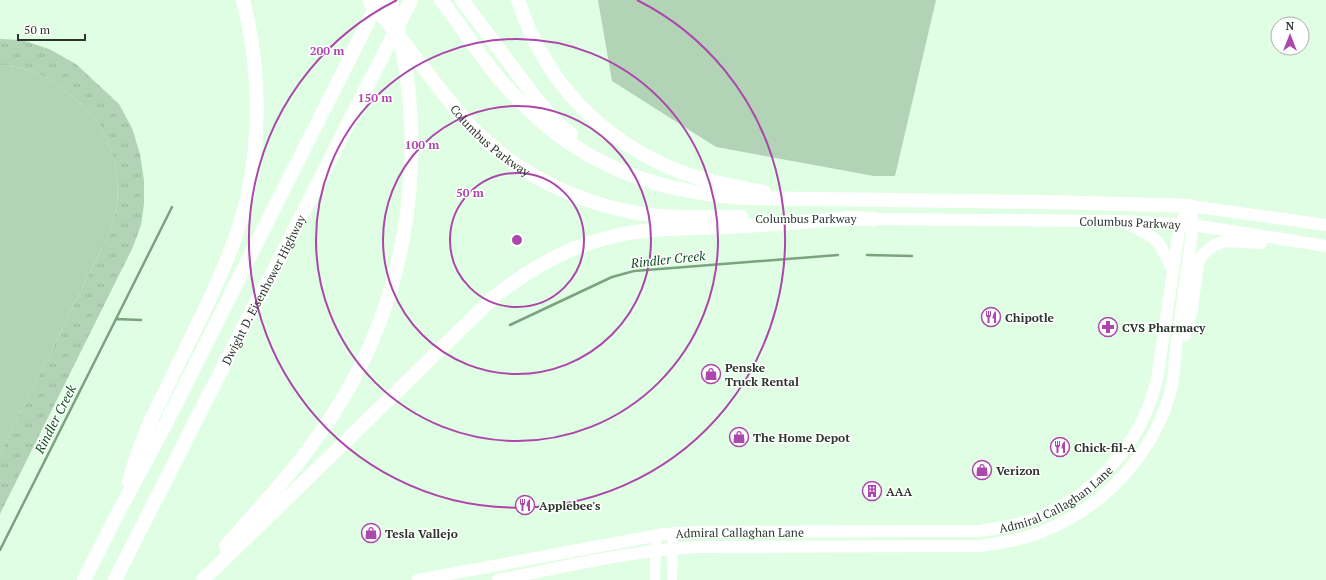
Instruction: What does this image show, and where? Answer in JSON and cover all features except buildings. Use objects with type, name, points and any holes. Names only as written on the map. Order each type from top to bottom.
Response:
[{"type":"highway","points":[[121,507],[137,454],[148,427],[214,287],[226,260],[242,216],[252,164],[256,110],[255,76],[252,49],[243,0]]},
{"type":"highway","points":[[197,580],[277,488],[320,433],[342,400],[361,365],[385,309],[401,250],[412,171],[410,96],[405,62],[390,0]]},
{"type":"highway","points":[[462,0],[550,116],[574,136],[627,174]]},
{"type":"highway","points":[[518,0],[524,20],[535,44],[559,82],[585,112],[619,139],[647,156],[683,172],[793,199]]},
{"type":"highway","points":[[84,580],[159,437],[368,22],[372,1]]},
{"type":"highway","name":"Columbus Parkway","points":[[372,1],[453,106],[479,134],[510,160],[528,172],[563,191],[600,204],[659,216],[874,218]]},
{"type":"highway","name":"Columbus Parkway","points":[[444,3],[502,81],[544,124],[574,146],[609,166],[627,174],[664,186],[705,194],[744,198],[1162,204],[1190,206]]},
{"type":"highway","name":"Dwight D. Eisenhower Highway","points":[[116,580],[407,6]]},
{"type":"highway","points":[[203,580],[493,298],[540,264],[580,245],[608,237],[637,232],[668,229],[756,226],[855,218]]},
{"type":"main road","name":"Admiral Callaghan Lane","points":[[418,580],[656,535],[979,531],[1020,524],[1058,508],[1083,492],[1105,473],[1131,442],[1144,418],[1154,393],[1157,378],[1180,224],[1190,206]]},
{"type":"main road","name":"Admiral Callaghan Lane","points":[[498,580],[673,548],[966,546],[1010,542],[1039,533],[1066,521],[1092,504],[1116,484],[1143,450],[1158,424],[1168,398],[1173,374],[1194,225],[1190,206]]},
{"type":"main road","name":"Columbus Parkway","points":[[1190,206],[1326,225]]},
{"type":"main road","name":"Columbus Parkway","points":[[874,218],[1122,221],[1180,224],[1326,246]]},
{"type":"main road","points":[[1122,221],[1151,236],[1158,242],[1174,270]]},
{"type":"main road","points":[[1173,374],[1192,309],[1198,263],[1202,255],[1213,246],[1225,241],[1326,246]]},
{"type":"street","points":[[672,580],[673,534]]},
{"type":"street","points":[[655,580],[656,535]]},
{"type":"green space","points":[[598,0],[936,0],[895,176],[874,176],[716,147],[612,81]]},
{"type":"green space","points":[[0,39],[22,40],[49,49],[76,64],[119,104],[132,128],[140,154],[144,181],[144,204],[141,225],[133,247],[0,514],[0,454],[108,236],[114,221],[118,194],[116,169],[113,156],[104,132],[96,119],[66,91],[49,79],[21,68],[0,65]]},
{"type":"green space","points":[[0,65],[21,68],[49,79],[66,91],[93,115],[104,132],[113,156],[116,169],[118,194],[114,221],[108,236],[0,454]]},
{"type":"waterway","points":[[116,319],[172,207]]},
{"type":"waterway","name":"Rindler Creek","points":[[510,325],[612,277],[634,271],[838,255]]},
{"type":"waterway","name":"Rindler Creek","points":[[867,255],[912,256]]},
{"type":"waterway","name":"Rindler Creek","points":[[0,550],[116,319],[141,320]]},
{"type":"place","name":"Chipotle","points":[[991,317]]},
{"type":"place","name":"CVS Pharmacy","points":[[1108,327]]},
{"type":"place","name":"Penske Truck Rental","points":[[711,374]]},
{"type":"place","name":"The Home Depot","points":[[739,437]]},
{"type":"place","name":"Chick-fil-A","points":[[1060,447]]},
{"type":"place","name":"Verizon","points":[[982,470]]},
{"type":"place","name":"AAA","points":[[872,491]]},
{"type":"place","name":"Applebee's","points":[[525,505]]},
{"type":"place","name":"Tesla Vallejo","points":[[371,533]]}]
